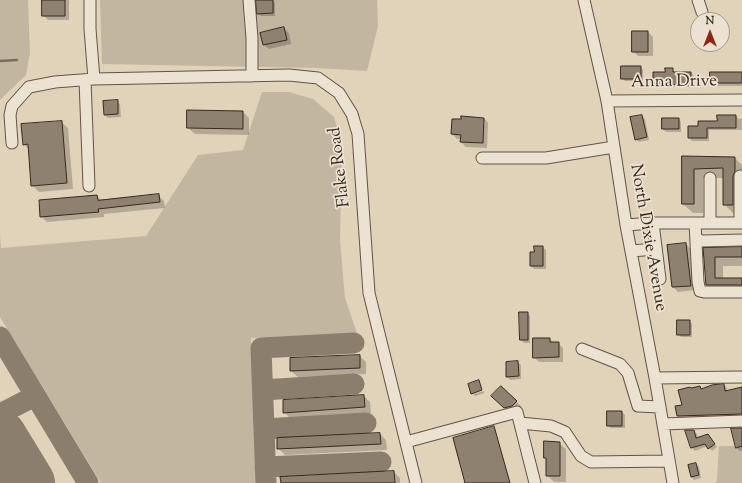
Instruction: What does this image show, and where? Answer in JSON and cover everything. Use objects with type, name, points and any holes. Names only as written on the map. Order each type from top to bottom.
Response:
[{"type":"street","points":[[90,0],[90,186]]},
{"type":"street","points":[[249,0],[252,38],[252,76]]},
{"type":"street","name":"North Dixie Avenue","points":[[584,0],[607,101],[626,225],[673,483]]},
{"type":"street","points":[[698,0],[702,12]]},
{"type":"street","name":"Flake Road","points":[[12,143],[10,115],[12,106],[28,87],[55,82],[90,79],[289,75],[318,78],[339,93],[352,114],[358,134],[369,293],[416,483]]},
{"type":"street","name":"Anna Drive","points":[[607,101],[742,100]]},
{"type":"street","points":[[482,158],[546,158],[614,146]]},
{"type":"street","points":[[626,225],[653,223],[741,223],[740,176]]},
{"type":"street","points":[[710,178],[710,223]]},
{"type":"street","points":[[653,223],[660,278]]},
{"type":"street","points":[[694,223],[698,282],[700,291],[742,292]]},
{"type":"street","points":[[696,239],[702,241],[742,240]]},
{"type":"street","points":[[631,252],[656,249]]},
{"type":"street","points":[[582,349],[620,364],[628,373],[638,406],[660,408]]},
{"type":"street","points":[[655,378],[742,377]]},
{"type":"street","points":[[406,442],[517,412],[535,483]]},
{"type":"street","points":[[663,424],[742,421]]},
{"type":"street","points":[[520,423],[551,426],[565,432],[580,456],[591,462],[669,461]]},
{"type":"shaded area","points":[[0,0],[28,0],[30,53],[26,75],[0,100]]},
{"type":"shaded area","points":[[100,0],[377,0],[378,26],[367,71],[316,68],[102,64]]},
{"type":"shaded area","points":[[262,92],[289,92],[313,99],[334,117],[342,146],[340,240],[345,298],[357,333],[251,338],[257,483],[101,483],[0,317],[0,235],[1,248],[146,236],[198,155],[243,150]]},
{"type":"shaded area","points":[[719,446],[742,446],[742,483],[715,483],[717,480]]},
{"type":"building","points":[[42,0],[65,0],[65,16],[42,16]]},
{"type":"building","points":[[256,0],[273,0],[273,13],[257,14]]},
{"type":"building","points":[[284,27],[287,40],[263,45],[260,33]]},
{"type":"building","points":[[632,31],[648,31],[648,52],[632,52]]},
{"type":"building","points":[[621,66],[641,66],[641,79],[621,79]]},
{"type":"building","points":[[665,68],[673,68],[673,72],[691,72],[691,85],[653,84],[653,72],[665,72]]},
{"type":"building","points":[[710,72],[742,72],[742,83],[710,83]]},
{"type":"building","points":[[118,100],[118,114],[104,115],[103,101]]},
{"type":"building","points":[[187,110],[243,111],[243,129],[187,128]]},
{"type":"building","points":[[642,115],[647,137],[635,140],[630,117]]},
{"type":"building","points":[[717,115],[736,115],[736,128],[707,128],[707,138],[688,138],[688,126],[698,126],[698,121],[717,121]]},
{"type":"building","points":[[461,116],[484,118],[483,143],[460,142],[461,135],[451,134],[452,119],[461,119]]},
{"type":"building","points":[[662,118],[679,118],[679,129],[662,129]]},
{"type":"building","points":[[62,121],[67,183],[31,186],[28,144],[23,145],[21,124]]},
{"type":"building","points":[[682,156],[735,157],[735,171],[733,176],[733,205],[723,205],[723,168],[694,169],[694,204],[682,204]]},
{"type":"building","points":[[159,194],[160,202],[98,209],[99,212],[40,217],[39,200],[97,195],[98,200]]},
{"type":"building","points":[[686,243],[691,286],[672,287],[667,245]]},
{"type":"building","points":[[534,246],[543,246],[543,266],[530,266],[530,252],[534,252]]},
{"type":"building","points":[[742,247],[742,257],[715,257],[715,278],[742,278],[742,285],[706,285],[703,248]]},
{"type":"building","points":[[519,312],[528,312],[528,340],[520,340]]},
{"type":"building","points":[[677,320],[690,320],[690,335],[677,335]]},
{"type":"building","points":[[533,338],[550,338],[550,342],[559,342],[559,357],[533,358]]},
{"type":"building","points":[[360,355],[360,368],[290,371],[290,358]]},
{"type":"building","points":[[518,361],[519,376],[506,377],[506,362]]},
{"type":"building","points":[[479,380],[482,390],[471,394],[468,384]]},
{"type":"building","points":[[724,384],[725,391],[742,387],[742,414],[677,416],[675,406],[682,405],[678,390],[700,386],[701,389],[712,385]]},
{"type":"building","points":[[501,386],[517,401],[512,406],[504,408],[491,396]]},
{"type":"building","points":[[364,395],[365,407],[283,413],[283,400]]},
{"type":"building","points":[[607,411],[622,411],[622,426],[607,426]]},
{"type":"building","points":[[494,426],[510,483],[465,483],[453,438]]},
{"type":"building","points":[[731,428],[742,428],[742,446],[736,448]]},
{"type":"building","points":[[685,430],[694,430],[696,438],[708,434],[715,444],[708,449],[705,444],[691,448]]},
{"type":"building","points":[[380,433],[381,444],[277,449],[277,438]]},
{"type":"building","points":[[544,441],[560,442],[560,476],[546,476]]},
{"type":"building","points":[[696,463],[699,475],[691,477],[688,465]]},
{"type":"building","points":[[394,471],[395,483],[281,483],[280,477]]},
{"type":"waterway","points":[[0,61],[17,60]]},
{"type":"taxiway","points":[[0,337],[88,483]]},
{"type":"taxiway","points":[[266,483],[261,348],[354,343]]},
{"type":"taxiway","points":[[263,390],[354,384]]},
{"type":"taxiway","points":[[0,414],[35,396]]},
{"type":"taxiway","points":[[264,429],[366,423]]},
{"type":"taxiway","points":[[265,467],[381,462]]},
{"type":"runway","points":[[0,437],[28,483]]}]
